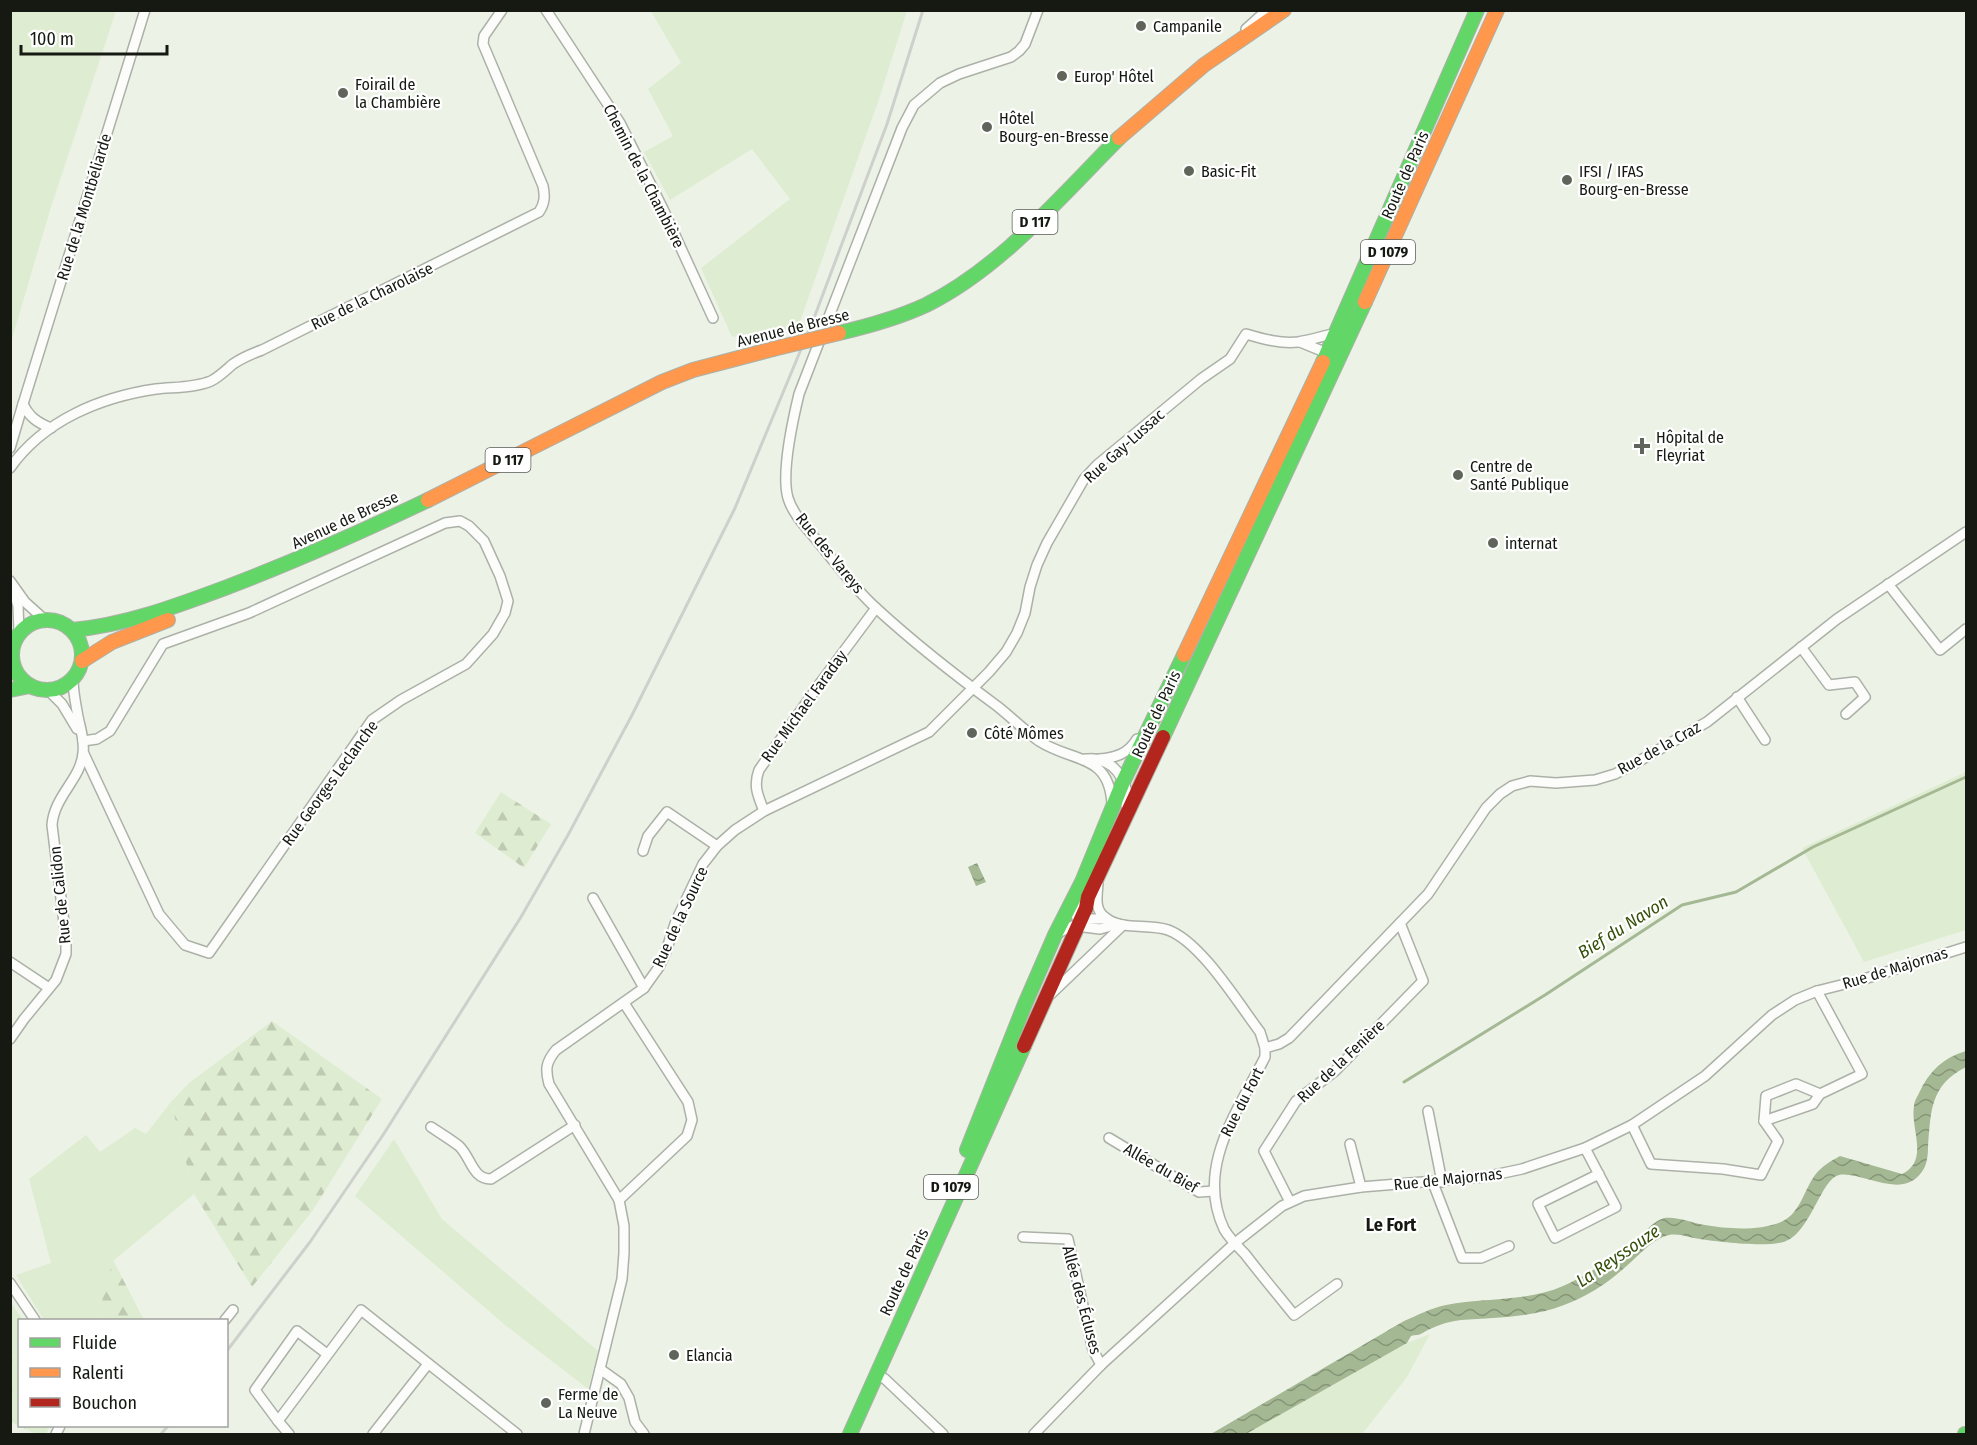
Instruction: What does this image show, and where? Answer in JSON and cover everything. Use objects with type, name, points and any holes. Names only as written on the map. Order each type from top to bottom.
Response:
[{"type":"main road","name":"Avenue de Bresse","points":[[72,630],[84,630],[154,615],[246,581],[359,534],[662,382],[693,370],[912,313],[981,272],[1126,131],[1204,65],[1284,10]]},
{"type":"main road","name":"Route de Paris","points":[[838,1434],[941,1211],[1025,1004],[1055,935],[1082,882],[1123,783],[1327,353],[1477,10]]},
{"type":"main road","name":"Route de Paris","points":[[850,1434],[1100,871],[1347,343],[1497,10]]},
{"type":"main road","name":"Avenue de Bresse","points":[[82,661],[100,648],[120,638],[174,617],[246,581]]},
{"type":"main road","points":[[10,690],[30,686],[48,690],[66,685],[73,679],[82,661],[82,650],[72,630],[55,621],[45,620],[26,626],[19,633],[11,652],[12,661],[22,680],[30,686]]},
{"type":"street","name":"Rue de la Montbéliarde","points":[[10,448],[145,10]]},
{"type":"street","name":"Rue de la Charolaise","points":[[10,468],[51,428],[102,401],[211,381],[244,357],[539,212],[545,196],[543,186],[483,44],[484,36],[502,10]]},
{"type":"street","name":"Chemin de la Chambière","points":[[546,10],[620,123],[713,318]]},
{"type":"street","name":"Rue des Vareys","points":[[1038,10],[1025,44],[1011,57],[940,82],[914,105],[902,128],[799,394],[786,472],[787,495],[791,506],[805,525],[876,608],[1047,746],[1080,758],[1097,767],[1112,779],[1123,783]]},
{"type":"street","points":[[1204,65],[1267,10]]},
{"type":"street","name":"Rue Gay-Lussac","points":[[973,688],[1006,652],[1017,633],[1026,613],[1030,587],[1037,565],[1084,479],[1097,465],[1201,379],[1230,359],[1246,334],[1265,340],[1300,342],[1336,333]]},
{"type":"street","name":"Rue Gay-Lussac","points":[[1300,342],[1327,353]]},
{"type":"street","points":[[22,404],[28,414],[38,423],[51,428]]},
{"type":"street","name":"Rue Georges Leclanche","points":[[83,741],[97,739],[110,731],[163,644],[249,613],[445,523],[460,521],[469,526],[484,541],[500,576],[508,601],[505,612],[493,634],[466,664],[401,700],[372,720],[209,953],[185,945],[159,914],[84,754]]},
{"type":"street","name":"Rue de la Craz","points":[[1265,1048],[1289,1038],[1428,894],[1486,808],[1500,794],[1512,786],[1530,781],[1577,782],[1615,774],[1707,722],[1837,619],[1966,532]]},
{"type":"street","points":[[10,581],[25,602],[45,620]]},
{"type":"street","points":[[10,581],[18,606],[19,633]]},
{"type":"street","points":[[1888,584],[1940,650],[1966,629]]},
{"type":"street","name":"Rue Michael Faraday","points":[[764,811],[755,788],[759,770],[876,608]]},
{"type":"street","points":[[1801,647],[1829,685],[1855,682],[1865,697],[1846,714]]},
{"type":"street","name":"Rue de Calidon","points":[[10,1039],[56,980],[66,954],[52,825],[53,814],[84,754],[73,679]]},
{"type":"street","name":"Rue de la Source","points":[[584,1434],[622,1279],[624,1226],[619,1200],[549,1084],[546,1071],[548,1060],[556,1050],[644,988],[659,967],[676,921],[703,864],[717,846],[735,830],[764,811],[929,732],[973,688]]},
{"type":"street","name":"Rue de Calidon","points":[[48,690],[62,704],[83,741]]},
{"type":"street","points":[[1737,698],[1766,740]]},
{"type":"street","name":"Rue des Vareys","points":[[1080,758],[1099,759],[1119,756],[1129,750],[1163,699]]},
{"type":"street","points":[[1099,759],[1112,767],[1123,783],[1128,796],[1123,823]]},
{"type":"street","points":[[1103,773],[1110,787],[1113,810]]},
{"type":"street","points":[[1123,783],[1145,776]]},
{"type":"street","points":[[643,851],[648,836],[667,812],[717,846]]},
{"type":"street","points":[[1100,871],[1098,907],[1107,919]]},
{"type":"street","points":[[1079,922],[1075,909],[1082,882]]},
{"type":"street","points":[[593,898],[644,988]]},
{"type":"street","points":[[1055,935],[1087,919],[1107,919]]},
{"type":"street","name":"Rue du Fort","points":[[1107,919],[1120,925]]},
{"type":"street","name":"Rue du Fort","points":[[1079,922],[1090,929],[1120,925],[1154,926],[1170,930],[1183,937],[1198,950],[1260,1032],[1265,1057],[1224,1136],[1215,1164],[1218,1210],[1225,1230],[1294,1315],[1337,1284]]},
{"type":"street","name":"Rue de la Fenière","points":[[1290,1202],[1264,1151],[1296,1101],[1335,1071],[1423,981],[1400,923]]},
{"type":"street","points":[[1044,1001],[1120,925]]},
{"type":"street","name":"Rue de Majornas","points":[[1035,1434],[1101,1365],[1235,1243],[1258,1223],[1290,1202],[1304,1196],[1362,1187],[1484,1177],[1522,1169],[1585,1148],[1632,1125],[1705,1076],[1772,1015],[1795,1000],[1817,991],[1861,980],[1966,947]]},
{"type":"street","points":[[10,962],[49,988]]},
{"type":"street","points":[[1764,1121],[1813,1104],[1820,1094],[1862,1074],[1817,991]]},
{"type":"street","points":[[619,1200],[687,1136],[692,1120],[688,1102],[624,1003]]},
{"type":"street","points":[[1632,1125],[1651,1164],[1723,1169],[1761,1175],[1778,1141],[1764,1121],[1766,1096],[1796,1084],[1820,1094]]},
{"type":"street","points":[[1428,1111],[1437,1182],[1462,1258],[1481,1258],[1509,1246]]},
{"type":"street","points":[[431,1127],[461,1148],[478,1175],[491,1179],[575,1125]]},
{"type":"street","name":"Allée du Bief","points":[[1109,1138],[1199,1192],[1215,1191]]},
{"type":"street","points":[[1350,1144],[1362,1187]]},
{"type":"street","points":[[1585,1148],[1599,1174],[1616,1207],[1555,1239],[1538,1204],[1599,1174]]},
{"type":"street","name":"Allée des Écluses","points":[[1023,1237],[1068,1239],[1093,1350],[1101,1365]]},
{"type":"street","points":[[10,1283],[34,1319]]},
{"type":"street","points":[[226,1319],[233,1310]]},
{"type":"street","points":[[278,1420],[361,1310],[517,1434]]},
{"type":"street","points":[[289,1434],[255,1390],[297,1331],[327,1354]]},
{"type":"street","points":[[373,1434],[428,1364]]},
{"type":"street","points":[[600,1368],[621,1384],[629,1398],[635,1422],[644,1434]]},
{"type":"street","points":[[876,1374],[885,1379],[943,1434]]},
{"type":"green space","points":[[11,10],[116,11],[51,207],[11,342]]},
{"type":"green space","points":[[651,11],[907,11],[878,102],[798,327],[732,337],[701,268],[790,199],[752,149],[670,200],[644,152],[673,136],[648,89],[681,63]]},
{"type":"green space","points":[[1966,772],[1966,930],[1864,962],[1802,848]]},
{"type":"green space","points":[[501,792],[551,824],[524,868],[475,833]]},
{"type":"green space","points":[[272,1021],[382,1099],[313,1210],[252,1287],[194,1194],[171,1102],[189,1083]]},
{"type":"green space","points":[[171,1102],[194,1194],[114,1260],[97,1319],[43,1319],[16,1275],[51,1263],[29,1179],[86,1135],[100,1152],[135,1128],[146,1134]]},
{"type":"green space","points":[[394,1139],[442,1219],[598,1351],[588,1389],[505,1325],[355,1196]]},
{"type":"green space","points":[[113,1260],[143,1319],[97,1319]]},
{"type":"green space","points":[[10,1301],[22,1319],[18,1319],[18,1353],[15,1356],[11,1355]]},
{"type":"green space","points":[[1430,1334],[1407,1377],[1362,1434],[1246,1434],[1407,1343]]},
{"type":"green space","points":[[18,1353],[18,1425],[11,1422],[11,1355],[15,1356]]},
{"type":"green space","points":[[21,1427],[50,1427],[46,1434],[36,1434]]},
{"type":"water","points":[[977,863],[986,882],[976,886],[968,867]]},
{"type":"water","name":"La Reyssouze","points":[[1966,1051],[1966,1067],[1945,1082],[1935,1100],[1930,1122],[1926,1164],[1913,1181],[1892,1184],[1839,1175],[1827,1186],[1809,1217],[1795,1235],[1778,1243],[1731,1243],[1677,1235],[1662,1237],[1609,1280],[1572,1302],[1539,1312],[1446,1323],[1411,1336],[1407,1343],[1246,1434],[1211,1434],[1404,1321],[1446,1305],[1535,1295],[1563,1286],[1602,1264],[1660,1219],[1674,1218],[1733,1228],[1763,1227],[1781,1222],[1797,1208],[1818,1172],[1840,1156],[1902,1174],[1915,1161],[1917,1152],[1913,1115],[1915,1100],[1938,1066]]},
{"type":"waterway","name":"Bief du Navon","points":[[1404,1082],[1545,995],[1682,905],[1736,892],[1813,847],[1966,777]]},
{"type":"railway","points":[[228,1349],[310,1242],[383,1135],[521,917],[631,717],[735,508],[814,318],[887,124],[923,10]]},
{"type":"railway","points":[[161,1434],[167,1427]]},
{"type":"traffic: fast","points":[[1323,362],[1477,10]]},
{"type":"traffic: fast","points":[[839,333],[915,310],[953,290],[1005,251],[1052,207],[1119,138]]},
{"type":"traffic: fast","points":[[1163,737],[1365,302]]},
{"type":"traffic: fast","points":[[72,630],[113,624],[192,600],[305,556],[428,500]]},
{"type":"traffic: fast","points":[[47,620],[60,623],[72,630],[79,642],[82,655],[79,668],[72,680],[60,687],[47,690],[34,687],[22,680],[15,668],[12,655],[15,642],[22,630],[34,623],[47,620]]},
{"type":"traffic: fast","points":[[967,1150],[1055,935],[1082,882],[1123,782],[1184,655]]},
{"type":"traffic: fast","points":[[10,690],[30,686]]},
{"type":"traffic: fast","points":[[850,1434],[1024,1046]]},
{"type":"traffic: slow","points":[[1119,138],[1204,65],[1284,10]]},
{"type":"traffic: slow","points":[[1365,302],[1497,10]]},
{"type":"traffic: slow","points":[[773,349],[839,333]]},
{"type":"traffic: slow","points":[[428,500],[662,382],[693,370],[773,349]]},
{"type":"traffic: slow","points":[[1184,655],[1323,362]]},
{"type":"traffic: slow","points":[[82,661],[112,642],[168,620]]},
{"type":"traffic: jam","points":[[1024,1046],[1086,908],[1088,897],[1163,737]]},
{"type":"place","name":"Campanile","points":[[1141,26]]},
{"type":"place","name":"Europ' Hôtel","points":[[1062,76]]},
{"type":"place","name":"Foirail de la Chambière","points":[[343,93]]},
{"type":"place","name":"Hôtel Bourg-en-Bresse","points":[[987,127]]},
{"type":"place","name":"Basic-Fit","points":[[1189,171]]},
{"type":"place","name":"IFSI / IFAS Bourg-en-Bresse","points":[[1567,180]]},
{"type":"place","name":"Hôpital de Fleyriat","points":[[1642,446]]},
{"type":"place","name":"Centre de Santé Publique","points":[[1458,475]]},
{"type":"place","name":"internat","points":[[1493,543]]},
{"type":"place","name":"Côté Mômes","points":[[972,733]]},
{"type":"place","name":"Elancia","points":[[674,1355]]},
{"type":"place","name":"Ferme de La Neuve","points":[[546,1403]]},
{"type":"district","name":"Le Fort","points":[[1391,1225]]}]
